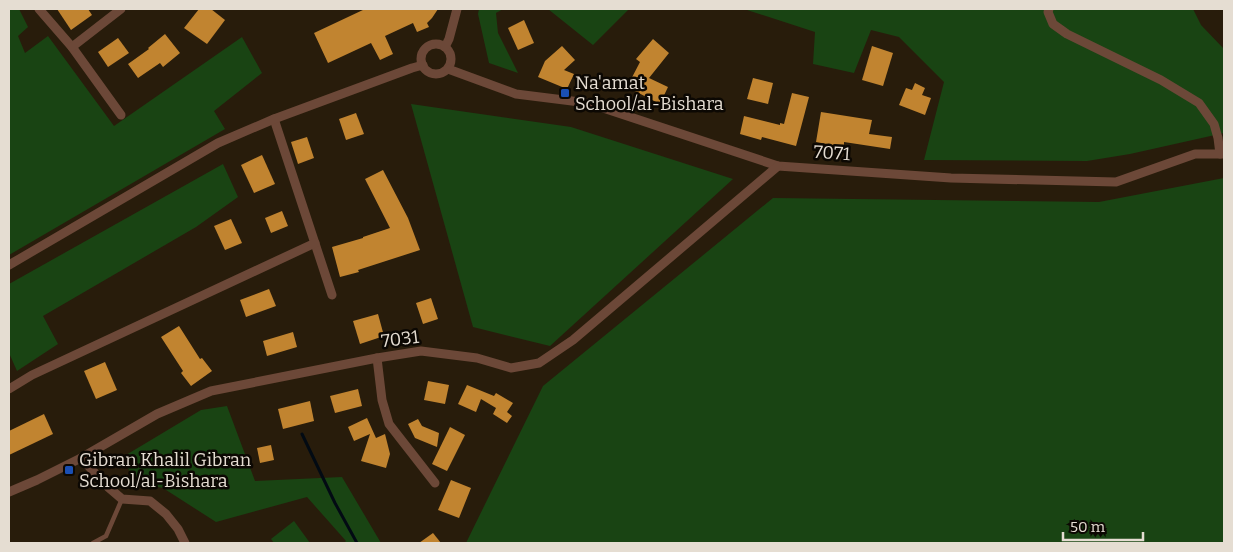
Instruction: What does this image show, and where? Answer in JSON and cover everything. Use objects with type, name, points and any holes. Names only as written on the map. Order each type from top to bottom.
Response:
[{"type":"street","points":[[39,9],[72,47],[121,115]]},
{"type":"street","points":[[72,47],[121,9]]},
{"type":"street","points":[[445,47],[457,9]]},
{"type":"street","points":[[1049,9],[1048,12],[1053,24],[1067,34],[1161,80],[1199,103],[1214,124],[1222,154]]},
{"type":"street","points":[[435,45],[445,47],[450,53],[451,58],[448,69],[440,74],[430,73],[425,70],[422,65],[422,56],[427,48],[435,45]]},
{"type":"street","points":[[9,265],[218,143],[274,119],[422,65]]},
{"type":"street","name":"7071","points":[[448,69],[516,94],[588,103],[778,166],[951,178],[1116,182],[1195,154],[1222,154]]},
{"type":"street","points":[[274,119],[332,295]]},
{"type":"street","name":"7031","points":[[9,492],[81,458],[157,414],[210,391],[421,350],[477,358],[511,368],[539,363],[573,340],[778,166]]},
{"type":"street","points":[[9,389],[32,375],[315,243]]},
{"type":"street","points":[[377,358],[382,400],[389,424],[435,483]]},
{"type":"street","points":[[81,458],[122,499],[150,501],[166,514],[178,529],[185,543]]},
{"type":"lane","points":[[93,543],[106,536],[122,499]]},
{"type":"green space","points":[[9,9],[19,9],[28,27],[18,36],[25,53],[48,36],[114,126],[242,37],[262,73],[214,111],[225,129],[9,255]]},
{"type":"green space","points":[[479,9],[503,9],[496,13],[498,33],[518,73],[489,63],[478,14]]},
{"type":"green space","points":[[548,9],[629,9],[593,45]]},
{"type":"green space","points":[[744,9],[1193,9],[1201,25],[1224,49],[1224,133],[1130,154],[1087,161],[924,160],[944,82],[899,37],[871,30],[854,73],[813,64],[815,32]]},
{"type":"green space","points":[[411,104],[571,127],[733,179],[550,346],[473,327]]},
{"type":"green space","points":[[223,164],[238,197],[196,227],[43,316],[58,344],[17,371],[9,353],[9,284]]},
{"type":"green space","points":[[1224,178],[1224,543],[466,543],[543,386],[773,198],[1099,202]]},
{"type":"green space","points":[[227,406],[255,481],[342,477],[381,543],[344,543],[346,541],[307,497],[216,522],[163,488],[138,483],[121,458],[201,410]]},
{"type":"green space","points":[[294,521],[310,543],[274,543],[271,539]]},
{"type":"building","points":[[57,9],[88,9],[92,15],[71,30]]},
{"type":"building","points":[[199,9],[211,9],[225,20],[207,44],[184,28]]},
{"type":"building","points":[[365,9],[438,9],[427,23],[429,27],[417,32],[413,23],[385,36],[393,54],[380,60],[371,43],[328,63],[314,33]]},
{"type":"building","points":[[524,20],[534,43],[518,50],[508,28]]},
{"type":"building","points":[[165,34],[180,53],[163,67],[160,63],[138,78],[128,64],[149,49]]},
{"type":"building","points":[[118,38],[129,53],[108,67],[98,52]]},
{"type":"building","points":[[653,39],[669,53],[649,78],[668,87],[660,104],[627,87],[640,62],[636,59]]},
{"type":"building","points":[[562,46],[575,60],[564,70],[574,74],[567,89],[538,77],[545,61]]},
{"type":"building","points":[[872,46],[893,53],[883,86],[862,80]]},
{"type":"building","points":[[753,78],[773,83],[768,104],[747,99]]},
{"type":"building","points":[[915,83],[925,88],[922,95],[931,98],[925,115],[899,105],[906,88],[912,90]]},
{"type":"building","points":[[792,93],[809,97],[796,146],[762,137],[761,140],[740,134],[744,116],[780,125],[780,123],[784,124]]},
{"type":"building","points":[[821,112],[872,120],[869,134],[892,137],[890,149],[844,142],[844,147],[816,142]]},
{"type":"building","points":[[356,113],[364,134],[346,140],[339,119]]},
{"type":"building","points":[[307,137],[314,158],[298,164],[291,142]]},
{"type":"building","points":[[262,155],[275,184],[254,193],[241,165]]},
{"type":"building","points":[[383,170],[408,218],[420,250],[340,277],[332,247],[390,228],[365,179]]},
{"type":"building","points":[[282,211],[288,226],[271,233],[265,218]]},
{"type":"building","points":[[231,219],[242,243],[225,250],[214,226]]},
{"type":"building","points":[[269,289],[276,306],[246,317],[240,300]]},
{"type":"building","points":[[431,298],[438,319],[423,324],[416,303]]},
{"type":"building","points":[[378,314],[384,336],[360,344],[353,321]]},
{"type":"building","points":[[179,326],[200,359],[202,358],[212,371],[191,386],[181,373],[183,371],[161,337]]},
{"type":"building","points":[[293,332],[297,347],[267,356],[263,341]]},
{"type":"building","points":[[105,362],[117,390],[96,399],[84,371]]},
{"type":"building","points":[[428,381],[449,385],[445,404],[424,400]]},
{"type":"building","points":[[467,385],[494,396],[496,393],[513,403],[507,412],[512,416],[507,423],[493,414],[496,408],[481,399],[476,412],[458,404]]},
{"type":"building","points":[[358,389],[362,406],[335,413],[330,396]]},
{"type":"building","points":[[310,401],[314,421],[283,429],[278,409]]},
{"type":"building","points":[[44,414],[53,434],[9,455],[9,431]]},
{"type":"building","points":[[367,418],[376,438],[385,434],[390,454],[386,468],[361,461],[370,434],[354,441],[348,427]]},
{"type":"building","points":[[418,419],[422,426],[439,433],[437,447],[415,438],[408,424]]},
{"type":"building","points":[[450,427],[465,435],[447,471],[432,464]]},
{"type":"building","points":[[271,445],[274,460],[260,463],[257,448]]},
{"type":"building","points":[[451,480],[471,488],[459,518],[438,510]]},
{"type":"building","points":[[433,533],[441,543],[419,543]]},
{"type":"waterway","points":[[302,434],[335,503],[357,543]]},
{"type":"place","name":"Na'amat School/al-Bishara","points":[[565,93]]},
{"type":"place","name":"Gibran Khalil Gibran School/al-Bishara","points":[[69,470]]}]
